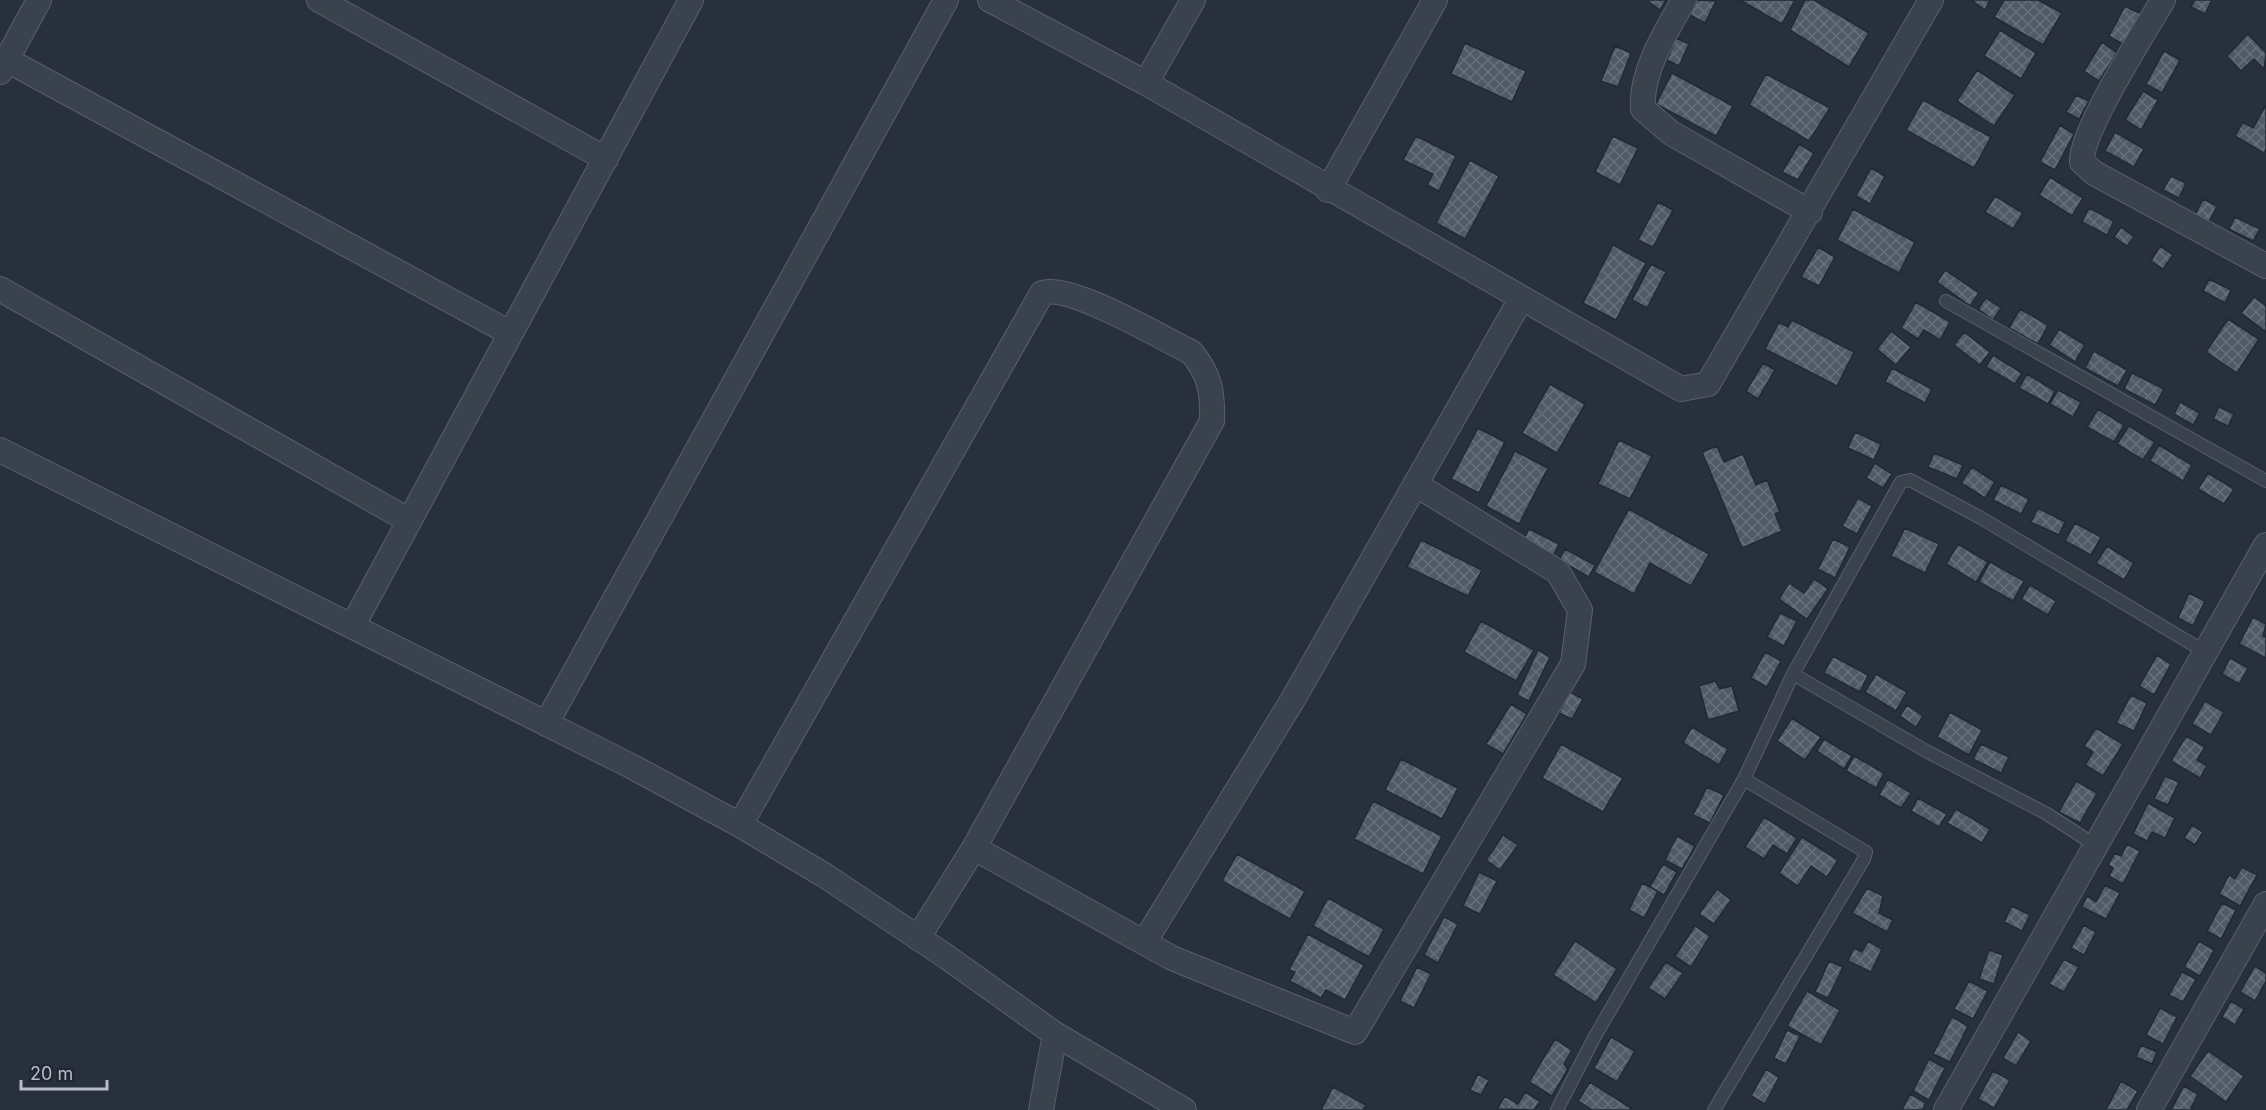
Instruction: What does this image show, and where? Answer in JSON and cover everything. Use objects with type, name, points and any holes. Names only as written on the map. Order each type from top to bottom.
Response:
[{"type":"street","points":[[39,0],[3,66],[510,333]]},
{"type":"street","points":[[319,0],[606,159]]},
{"type":"street","points":[[353,625],[691,0]]},
{"type":"street","points":[[546,724],[946,0]]},
{"type":"street","points":[[990,0],[1146,83],[1328,190],[1682,389],[1708,384],[1810,212],[1931,0]]},
{"type":"street","points":[[1146,83],[1193,0]]},
{"type":"street","points":[[1328,190],[1435,0]]},
{"type":"street","points":[[1684,0],[1653,60],[1644,90],[1643,110],[1671,134],[1810,212]]},
{"type":"street","points":[[2163,0],[2097,117],[2081,154],[2082,162],[2102,177],[2266,266]]},
{"type":"street","points":[[0,289],[408,520]]},
{"type":"street","points":[[740,825],[1042,293],[1051,290],[1081,297],[1191,352],[1203,365],[1210,383],[1212,421],[974,848],[918,938]]},
{"type":"street","points":[[1145,941],[1292,701],[1521,299]]},
{"type":"street","points":[[0,450],[353,625],[631,766],[740,825],[824,875],[1054,1034],[1185,1110]]},
{"type":"street","points":[[974,848],[1172,958],[1355,1032],[1573,664],[1580,610],[1558,572],[1415,484]]},
{"type":"street","points":[[1946,1110],[2266,545]]},
{"type":"street","points":[[2149,1110],[2266,904]]},
{"type":"street","points":[[1041,1110],[1054,1034]]},
{"type":"lane","points":[[1946,301],[2266,481]]},
{"type":"lane","points":[[1557,1110],[1594,1038],[1744,779],[1793,674],[1904,480],[1910,480],[1981,518],[2206,653]]},
{"type":"lane","points":[[1793,674],[1926,750],[2047,814],[2095,845]]},
{"type":"lane","points":[[1714,1110],[1864,859],[1866,852],[1744,779]]},
{"type":"building","points":[[1646,0],[1666,0],[1660,10]]},
{"type":"building","points":[[1697,0],[1716,1],[1705,23],[1690,15]]},
{"type":"building","points":[[1740,0],[1795,0],[1782,24]]},
{"type":"building","points":[[1805,0],[1814,0],[1869,33],[1849,67],[1790,30]]},
{"type":"building","points":[[1971,0],[1990,0],[1985,10]]},
{"type":"building","points":[[2004,0],[2038,0],[2062,13],[2043,45],[1994,17]]},
{"type":"building","points":[[2195,0],[2212,0],[2205,14],[2191,7]]},
{"type":"building","points":[[2125,6],[2143,15],[2126,46],[2109,36]]},
{"type":"building","points":[[2000,30],[2036,53],[2021,79],[1984,56]]},
{"type":"building","points":[[2248,34],[2266,53],[2264,69],[2254,59],[2241,71],[2227,56]]},
{"type":"building","points":[[1676,38],[1689,44],[1679,66],[1667,60]]},
{"type":"building","points":[[2102,42],[2117,53],[2099,81],[2084,71]]},
{"type":"building","points":[[1465,43],[1526,71],[1512,102],[1451,74]]},
{"type":"building","points":[[1615,46],[1631,53],[1618,87],[1601,81]]},
{"type":"building","points":[[2164,51],[2180,60],[2162,93],[2146,84]]},
{"type":"building","points":[[1977,70],[2015,95],[1994,126],[1957,101]]},
{"type":"building","points":[[1672,73],[1733,106],[1716,136],[1656,104]]},
{"type":"building","points":[[1766,74],[1830,108],[1809,141],[1749,105]]},
{"type":"building","points":[[2143,91],[2158,100],[2141,130],[2125,120]]},
{"type":"building","points":[[2076,95],[2089,101],[2079,119],[2066,112]]},
{"type":"building","points":[[1923,100],[1991,137],[1974,168],[1906,130]]},
{"type":"building","points":[[2266,105],[2266,150],[2264,153],[2235,136],[2243,122],[2253,128]]},
{"type":"building","points":[[2060,125],[2074,134],[2055,170],[2040,162]]},
{"type":"building","points":[[2115,132],[2144,149],[2134,167],[2105,151]]},
{"type":"building","points":[[1416,136],[1456,156],[1439,191],[1427,185],[1433,174],[1403,160]]},
{"type":"building","points":[[1613,136],[1638,148],[1620,185],[1595,172]]},
{"type":"building","points":[[1799,144],[1814,153],[1798,180],[1782,172]]},
{"type":"building","points":[[1470,160],[1499,176],[1465,239],[1436,223]]},
{"type":"building","points":[[1871,168],[1885,176],[1870,204],[1856,196]]},
{"type":"building","points":[[2171,176],[2186,183],[2179,198],[2163,190]]},
{"type":"building","points":[[2050,177],[2083,198],[2072,216],[2039,195]]},
{"type":"building","points":[[1995,196],[2023,213],[2013,229],[1985,212]]},
{"type":"building","points":[[2203,199],[2217,206],[2208,224],[2194,217]]},
{"type":"building","points":[[1658,202],[1673,210],[1653,247],[1638,240]]},
{"type":"building","points":[[2089,208],[2114,221],[2107,235],[2082,222]]},
{"type":"building","points":[[1853,209],[1915,242],[1899,273],[1837,240]]},
{"type":"building","points":[[2235,217],[2260,229],[2253,241],[2229,229]]},
{"type":"building","points":[[2121,227],[2134,237],[2127,246],[2114,237]]},
{"type":"building","points":[[1613,245],[1646,263],[1616,320],[1583,303]]},
{"type":"building","points":[[2160,246],[2173,255],[2163,269],[2151,261]]},
{"type":"building","points":[[1818,247],[1835,257],[1819,286],[1801,277]]},
{"type":"building","points":[[1651,264],[1666,272],[1647,308],[1632,300]]},
{"type":"building","points":[[1945,270],[1979,293],[1970,306],[1937,282]]},
{"type":"building","points":[[2209,279],[2231,290],[2225,303],[2203,291]]},
{"type":"building","points":[[2254,297],[2266,306],[2266,332],[2241,313]]},
{"type":"building","points":[[1986,298],[2001,308],[1993,320],[1978,309]]},
{"type":"building","points":[[1916,302],[1950,322],[1940,340],[1924,330],[1918,339],[1901,328]]},
{"type":"building","points":[[2020,309],[2048,325],[2038,344],[2009,328]]},
{"type":"building","points":[[2228,319],[2259,339],[2237,373],[2206,352]]},
{"type":"building","points":[[1792,320],[1854,352],[1837,386],[1765,349],[1779,322],[1788,327]]},
{"type":"building","points":[[2059,329],[2085,345],[2075,362],[2049,345]]},
{"type":"building","points":[[1891,331],[1911,347],[1896,365],[1877,349]]},
{"type":"building","points":[[1964,332],[1990,352],[1980,365],[1954,345]]},
{"type":"building","points":[[2094,351],[2127,370],[2118,386],[2085,368]]},
{"type":"building","points":[[1993,355],[2022,373],[2015,384],[1986,367]]},
{"type":"building","points":[[1763,363],[1775,370],[1758,399],[1746,391]]},
{"type":"building","points":[[1892,368],[1932,389],[1925,403],[1885,382]]},
{"type":"building","points":[[2132,373],[2164,389],[2155,405],[2124,389]]},
{"type":"building","points":[[2027,374],[2055,391],[2048,404],[2019,388]]},
{"type":"building","points":[[1550,384],[1585,404],[1557,453],[1522,433]]},
{"type":"building","points":[[2058,390],[2081,402],[2073,417],[2050,404]]},
{"type":"building","points":[[2180,402],[2200,413],[2193,425],[2174,414]]},
{"type":"building","points":[[2219,407],[2234,414],[2228,426],[2213,419]]},
{"type":"building","points":[[2098,409],[2124,425],[2114,442],[2087,427]]},
{"type":"building","points":[[2129,426],[2155,442],[2143,460],[2117,444]]},
{"type":"building","points":[[1478,428],[1505,442],[1479,493],[1451,479]]},
{"type":"building","points":[[1855,432],[1881,444],[1874,460],[1848,448]]},
{"type":"building","points":[[1619,440],[1652,456],[1630,499],[1598,484]]},
{"type":"building","points":[[2159,445],[2192,465],[2183,481],[2150,461]]},
{"type":"building","points":[[1717,446],[1724,462],[1743,454],[1756,485],[1767,480],[1780,512],[1775,514],[1782,531],[1742,548],[1702,452]]},
{"type":"building","points":[[1515,451],[1548,468],[1519,524],[1486,506]]},
{"type":"building","points":[[1934,453],[1963,465],[1957,479],[1928,467]]},
{"type":"building","points":[[1875,463],[1892,474],[1883,488],[1866,478]]},
{"type":"building","points":[[1972,467],[1995,482],[1985,498],[1961,483]]},
{"type":"building","points":[[2208,473],[2234,489],[2224,504],[2198,489]]},
{"type":"building","points":[[2001,485],[2029,499],[2021,514],[1993,500]]},
{"type":"building","points":[[1858,498],[1872,506],[1857,534],[1842,526]]},
{"type":"building","points":[[2038,508],[2065,522],[2059,535],[2031,522]]},
{"type":"building","points":[[1629,509],[1709,554],[1691,586],[1650,563],[1634,594],[1594,572]]},
{"type":"building","points":[[2075,523],[2101,537],[2091,555],[2065,541]]},
{"type":"building","points":[[1905,528],[1939,544],[1925,573],[1891,556]]},
{"type":"building","points":[[1529,529],[1559,544],[1552,558],[1522,542]]},
{"type":"building","points":[[1833,539],[1850,547],[1835,578],[1818,569]]},
{"type":"building","points":[[1421,540],[1482,570],[1468,596],[1407,567]]},
{"type":"building","points":[[1958,544],[1988,562],[1976,582],[1946,564]]},
{"type":"building","points":[[2107,546],[2134,563],[2124,580],[2096,563]]},
{"type":"building","points":[[1565,549],[1595,565],[1589,577],[1559,560]]},
{"type":"building","points":[[1990,562],[2024,581],[2013,601],[1979,582]]},
{"type":"building","points":[[1814,579],[1828,589],[1807,619],[1779,599],[1789,583],[1804,593]]},
{"type":"building","points":[[2030,585],[2056,601],[2048,615],[2021,599]]},
{"type":"building","points":[[2189,593],[2205,601],[2193,626],[2178,618]]},
{"type":"building","points":[[1780,613],[1797,621],[1784,646],[1767,637]]},
{"type":"building","points":[[2253,617],[2266,624],[2263,636],[2266,637],[2266,658],[2239,644]]},
{"type":"building","points":[[1481,621],[1534,650],[1516,681],[1464,652]]},
{"type":"building","points":[[1538,650],[1550,657],[1529,701],[1517,695]]},
{"type":"building","points":[[1765,652],[1781,661],[1767,687],[1751,678]]},
{"type":"building","points":[[2157,655],[2171,664],[2154,695],[2139,686]]},
{"type":"building","points":[[1833,656],[1868,675],[1860,692],[1824,673]]},
{"type":"building","points":[[2230,658],[2248,668],[2239,684],[2222,674]]},
{"type":"building","points":[[1876,674],[1907,692],[1896,711],[1865,692]]},
{"type":"building","points":[[1715,681],[1720,689],[1732,686],[1739,711],[1708,720],[1699,686]]},
{"type":"building","points":[[1570,692],[1583,699],[1572,719],[1559,713]]},
{"type":"building","points":[[2131,695],[2147,703],[2134,731],[2116,723]]},
{"type":"building","points":[[2205,701],[2224,712],[2211,735],[2192,724]]},
{"type":"building","points":[[1511,704],[1527,714],[1503,754],[1486,744]]},
{"type":"building","points":[[1907,705],[1923,716],[1916,727],[1900,716]]},
{"type":"building","points":[[1950,712],[1982,730],[1969,755],[1937,737]]},
{"type":"building","points":[[1792,718],[1821,737],[1805,760],[1777,741]]},
{"type":"building","points":[[1692,727],[1728,749],[1719,765],[1683,743]]},
{"type":"building","points":[[2096,728],[2123,744],[2103,776],[2085,765],[2093,752],[2084,746]]},
{"type":"building","points":[[2186,736],[2205,747],[2197,760],[2207,766],[2200,778],[2171,761]]},
{"type":"building","points":[[1824,739],[1852,756],[1844,769],[1817,751]]},
{"type":"building","points":[[1561,744],[1623,778],[1603,812],[1542,778]]},
{"type":"building","points":[[1981,744],[2009,757],[2001,773],[1973,759]]},
{"type":"building","points":[[1854,756],[1884,773],[1876,788],[1846,771]]},
{"type":"building","points":[[1401,759],[1458,788],[1442,819],[1385,790]]},
{"type":"building","points":[[2165,776],[2179,782],[2168,805],[2154,799]]},
{"type":"building","points":[[1888,779],[1911,793],[1901,808],[1879,795]]},
{"type":"building","points":[[2076,781],[2097,793],[2080,823],[2059,812]]},
{"type":"building","points":[[1707,787],[1724,795],[1710,823],[1693,815]]},
{"type":"building","points":[[1918,798],[1947,814],[1939,827],[1911,811]]},
{"type":"building","points":[[1373,801],[1442,836],[1423,874],[1354,839]]},
{"type":"building","points":[[2148,803],[2175,818],[2165,838],[2152,832],[2147,841],[2133,834]]},
{"type":"building","points":[[1956,809],[1990,829],[1982,843],[1947,823]]},
{"type":"building","points":[[1764,817],[1797,838],[1787,854],[1773,845],[1764,859],[1745,847]]},
{"type":"building","points":[[2192,825],[2203,832],[2195,845],[2184,838]]},
{"type":"building","points":[[1503,835],[1518,845],[1500,870],[1486,860]]},
{"type":"building","points":[[1677,836],[1695,846],[1682,869],[1665,860]]},
{"type":"building","points":[[1802,837],[1838,860],[1827,877],[1811,866],[1798,886],[1779,873]]},
{"type":"building","points":[[2127,844],[2140,851],[2123,884],[2109,876],[2113,868],[2108,865],[2115,853],[2121,856]]},
{"type":"building","points":[[1237,854],[1305,891],[1290,919],[1222,881]]},
{"type":"building","points":[[1663,864],[1677,872],[1664,895],[1650,887]]},
{"type":"building","points":[[2242,867],[2257,875],[2240,906],[2219,894],[2229,875],[2235,879]]},
{"type":"building","points":[[1479,872],[1497,881],[1480,914],[1463,906]]},
{"type":"building","points":[[1642,883],[1658,891],[1644,918],[1629,910]]},
{"type":"building","points":[[2105,885],[2120,893],[2106,919],[2082,907],[2087,896],[2096,902]]},
{"type":"building","points":[[1867,888],[1883,896],[1879,913],[1893,920],[1887,932],[1852,913]]},
{"type":"building","points":[[1717,889],[1731,900],[1714,924],[1699,914]]},
{"type":"building","points":[[1328,898],[1384,929],[1369,957],[1313,926]]},
{"type":"building","points":[[2222,903],[2236,910],[2221,939],[2207,931]]},
{"type":"building","points":[[2012,906],[2030,915],[2022,931],[2004,922]]},
{"type":"building","points":[[1444,917],[1458,924],[1438,963],[1424,955]]},
{"type":"building","points":[[2084,925],[2096,932],[2084,955],[2071,948]]},
{"type":"building","points":[[1695,926],[1710,936],[1691,967],[1675,956]]},
{"type":"building","points":[[1308,934],[1364,965],[1345,1000],[1326,990],[1321,998],[1290,981],[1295,972],[1289,970]]},
{"type":"building","points":[[1575,941],[1617,969],[1596,1003],[1553,975]]},
{"type":"building","points":[[1868,941],[1882,949],[1871,972],[1848,961],[1854,948],[1862,952]]},
{"type":"building","points":[[2199,941],[2214,950],[2200,976],[2184,967]]},
{"type":"building","points":[[1989,950],[2003,955],[1994,984],[1979,979]]},
{"type":"building","points":[[2064,959],[2079,967],[2064,992],[2049,984]]},
{"type":"building","points":[[1829,961],[1843,967],[1828,998],[1815,992]]},
{"type":"building","points":[[1666,962],[1683,973],[1665,999],[1648,988]]},
{"type":"building","points":[[2255,966],[2266,973],[2266,981],[2255,1001],[2240,992]]},
{"type":"building","points":[[1417,967],[1431,974],[1414,1008],[1400,1001]]},
{"type":"building","points":[[2182,972],[2196,979],[2183,1002],[2169,995]]},
{"type":"building","points":[[1969,981],[1988,991],[1973,1019],[1954,1009]]},
{"type":"building","points":[[1807,991],[1840,1010],[1821,1045],[1787,1026]]},
{"type":"building","points":[[2231,1001],[2244,1009],[2235,1025],[2222,1017]]},
{"type":"building","points":[[2160,1008],[2177,1017],[2163,1044],[2146,1035]]},
{"type":"building","points":[[1952,1017],[1968,1026],[1950,1062],[1933,1054]]},
{"type":"building","points":[[1787,1030],[1800,1036],[1786,1064],[1774,1058]]},
{"type":"building","points":[[2018,1032],[2031,1041],[2016,1066],[2003,1058]]},
{"type":"building","points":[[1611,1037],[1635,1051],[1617,1082],[1594,1068]]},
{"type":"building","points":[[1555,1039],[1572,1050],[1564,1064],[1568,1069],[1552,1096],[1529,1082]]},
{"type":"building","points":[[2141,1045],[2157,1052],[2152,1064],[2136,1057]]},
{"type":"building","points":[[2208,1051],[2244,1076],[2226,1102],[2190,1076]]},
{"type":"building","points":[[1929,1059],[1945,1068],[1929,1100],[1913,1091]]},
{"type":"building","points":[[1766,1069],[1779,1077],[1765,1104],[1751,1096]]},
{"type":"building","points":[[1993,1071],[2010,1080],[1994,1108],[1978,1099]]},
{"type":"building","points":[[1478,1074],[1489,1080],[1481,1095],[1470,1090]]},
{"type":"building","points":[[2121,1081],[2138,1091],[2127,1110],[2106,1110]]},
{"type":"building","points":[[1590,1082],[1631,1108],[1629,1110],[1592,1110],[1578,1101]]},
{"type":"building","points":[[2184,1086],[2198,1094],[2191,1108],[2194,1110],[2171,1110]]},
{"type":"building","points":[[1333,1087],[1366,1105],[1363,1110],[1321,1110]]},
{"type":"building","points":[[1525,1092],[1540,1101],[1534,1110],[1497,1109],[1505,1096],[1518,1104]]},
{"type":"building","points":[[1910,1094],[1926,1103],[1922,1110],[1902,1110]]}]
